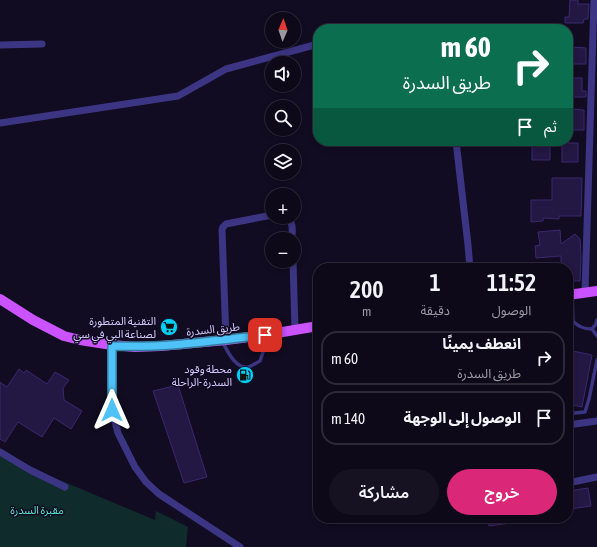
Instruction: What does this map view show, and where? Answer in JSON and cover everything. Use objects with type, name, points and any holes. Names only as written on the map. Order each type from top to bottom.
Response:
[{"type":"main road","points":[[573,294],[597,290]]},
{"type":"main road","name":"طريق السدرة","points":[[0,299],[33,320],[64,336],[112,346],[161,346],[224,340],[313,327]]},
{"type":"street","points":[[585,292],[593,142],[595,65],[594,0]]},
{"type":"street","points":[[0,45],[42,44]]},
{"type":"street","points":[[0,123],[178,96],[226,69],[313,45]]},
{"type":"street","points":[[457,146],[470,263]]},
{"type":"street","points":[[224,340],[222,230],[226,224],[265,216]]},
{"type":"street","points":[[293,268],[295,329]]},
{"type":"street","points":[[112,346],[112,410],[118,433],[135,466],[146,482],[159,494],[240,547]]},
{"type":"street","points":[[573,424],[597,421]]},
{"type":"street","points":[[0,452],[30,470],[65,487]]},
{"type":"street","points":[[573,482],[597,477]]},
{"type":"lane","points":[[592,329],[597,320]]},
{"type":"lane","points":[[573,322],[583,329],[592,329]]},
{"type":"lane","points":[[592,329],[597,336]]},
{"type":"lane","points":[[224,340],[234,360],[241,366],[248,367],[260,362],[264,352],[265,335]]},
{"type":"lane","points":[[573,413],[585,412],[597,360]]},
{"type":"green space","name":"مقبرة السدرة","points":[[0,455],[155,520],[156,511],[188,527],[186,547],[0,547]]},
{"type":"building","points":[[570,0],[578,0],[578,4],[589,4],[588,19],[584,19],[583,23],[565,23],[565,17],[569,17]]},
{"type":"building","points":[[573,47],[586,48],[586,64],[573,64]]},
{"type":"building","points":[[573,78],[582,78],[582,91],[586,91],[586,97],[573,97]]},
{"type":"building","points":[[573,109],[584,110],[584,130],[573,130]]},
{"type":"building","points":[[573,143],[578,143],[578,162],[562,162],[562,146],[573,146]]},
{"type":"building","points":[[532,146],[550,146],[550,160],[532,160]]},
{"type":"building","points":[[552,178],[582,178],[581,216],[559,216],[559,219],[543,218],[543,221],[531,222],[531,200],[552,200]]},
{"type":"building","points":[[560,230],[561,244],[575,234],[580,239],[580,281],[573,281],[573,263],[561,263],[561,256],[536,258],[535,246],[540,245],[538,232]]},
{"type":"building","points":[[573,351],[592,355],[582,407],[573,405]]},
{"type":"building","points":[[19,369],[24,373],[26,370],[47,384],[55,372],[69,380],[63,388],[64,400],[82,411],[71,429],[54,418],[42,437],[18,422],[5,442],[0,439],[0,382],[7,387]]},
{"type":"building","points":[[178,385],[207,477],[184,483],[153,391]]},
{"type":"building","points":[[588,488],[591,506],[573,509],[573,490]]},
{"type":"building","points":[[489,523],[511,523],[489,526]]},
{"type":"place","name":"التقنية المتطورة لصناعة البي في سي","points":[[169,327]]},
{"type":"place","name":"محطة وقود السدرة -الراحلة","points":[[245,375]]},
{"type":"route","points":[[112,410],[112,346],[161,346],[265,335]]}]
